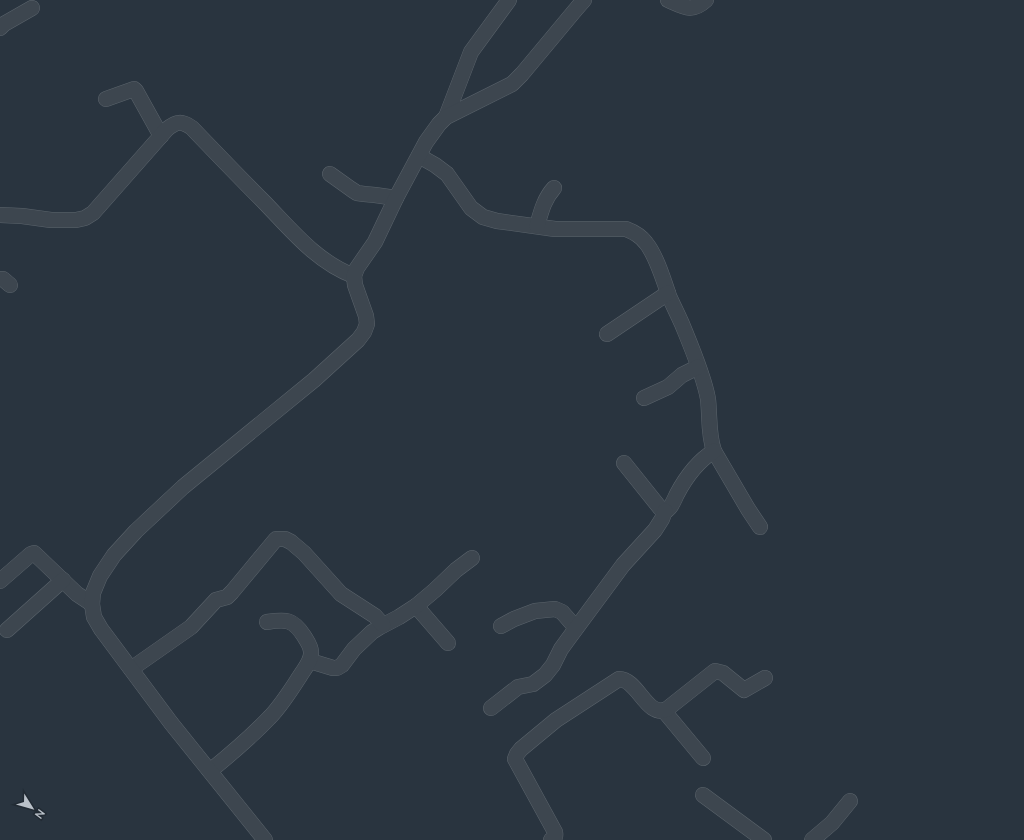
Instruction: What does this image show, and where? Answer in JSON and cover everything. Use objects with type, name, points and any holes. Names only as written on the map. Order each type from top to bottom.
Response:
[{"type":"street","points":[[446,117],[471,52],[509,0]]},
{"type":"street","points":[[265,840],[171,723],[101,629],[94,617],[92,604],[93,593],[100,576],[114,555],[136,531],[183,486],[308,384],[358,340],[364,332],[367,324],[354,276],[357,268],[375,242],[396,198],[426,142],[446,117],[512,84],[584,0]]},
{"type":"street","points":[[668,0],[687,8],[699,6],[706,0]]},
{"type":"street","points":[[0,28],[4,24],[32,8]]},
{"type":"street","points":[[106,99],[134,89],[160,136]]},
{"type":"street","points":[[0,214],[51,220],[76,220],[85,218],[93,213],[167,128],[180,122],[185,123],[192,128],[318,256],[342,271],[354,276]]},
{"type":"street","points":[[419,156],[447,174],[470,208],[483,217],[497,221],[555,228],[626,229],[633,231],[646,242],[688,338],[704,381],[708,399],[712,445],[748,509],[760,527]]},
{"type":"street","points":[[330,174],[357,193],[396,198]]},
{"type":"street","points":[[537,226],[545,201],[554,188]]},
{"type":"street","points":[[608,334],[668,293]]},
{"type":"street","points":[[644,398],[668,387],[682,376],[698,367]]},
{"type":"street","points":[[491,708],[518,687],[533,684],[545,675],[561,649],[623,565],[655,530],[665,511],[668,510],[692,470],[714,450]]},
{"type":"street","points":[[624,463],[660,508],[665,511]]},
{"type":"street","points":[[131,669],[191,627],[216,600],[232,592],[276,539],[285,539],[291,542],[308,557],[341,594],[370,612],[383,625]]},
{"type":"street","points":[[0,581],[32,553],[34,553],[77,594],[92,604]]},
{"type":"street","points":[[310,661],[333,668],[337,668],[342,665],[354,649],[363,641],[383,625],[416,606],[456,570],[472,558]]},
{"type":"street","points":[[7,630],[63,580]]},
{"type":"street","points":[[416,606],[448,643]]},
{"type":"street","points":[[501,626],[535,611],[555,609],[562,612],[576,628]]},
{"type":"street","points":[[210,771],[243,744],[270,718],[286,698],[310,661],[310,645],[294,624],[287,620],[268,622]]},
{"type":"street","points":[[551,840],[556,836],[555,832],[515,759],[521,749],[556,720],[619,679],[624,679],[629,682],[653,708],[659,711],[664,711],[715,671],[723,673],[744,690],[765,678]]},
{"type":"street","points":[[664,711],[703,758]]},
{"type":"street","points":[[703,795],[764,840]]},
{"type":"street","points":[[812,840],[832,823],[850,800]]}]
